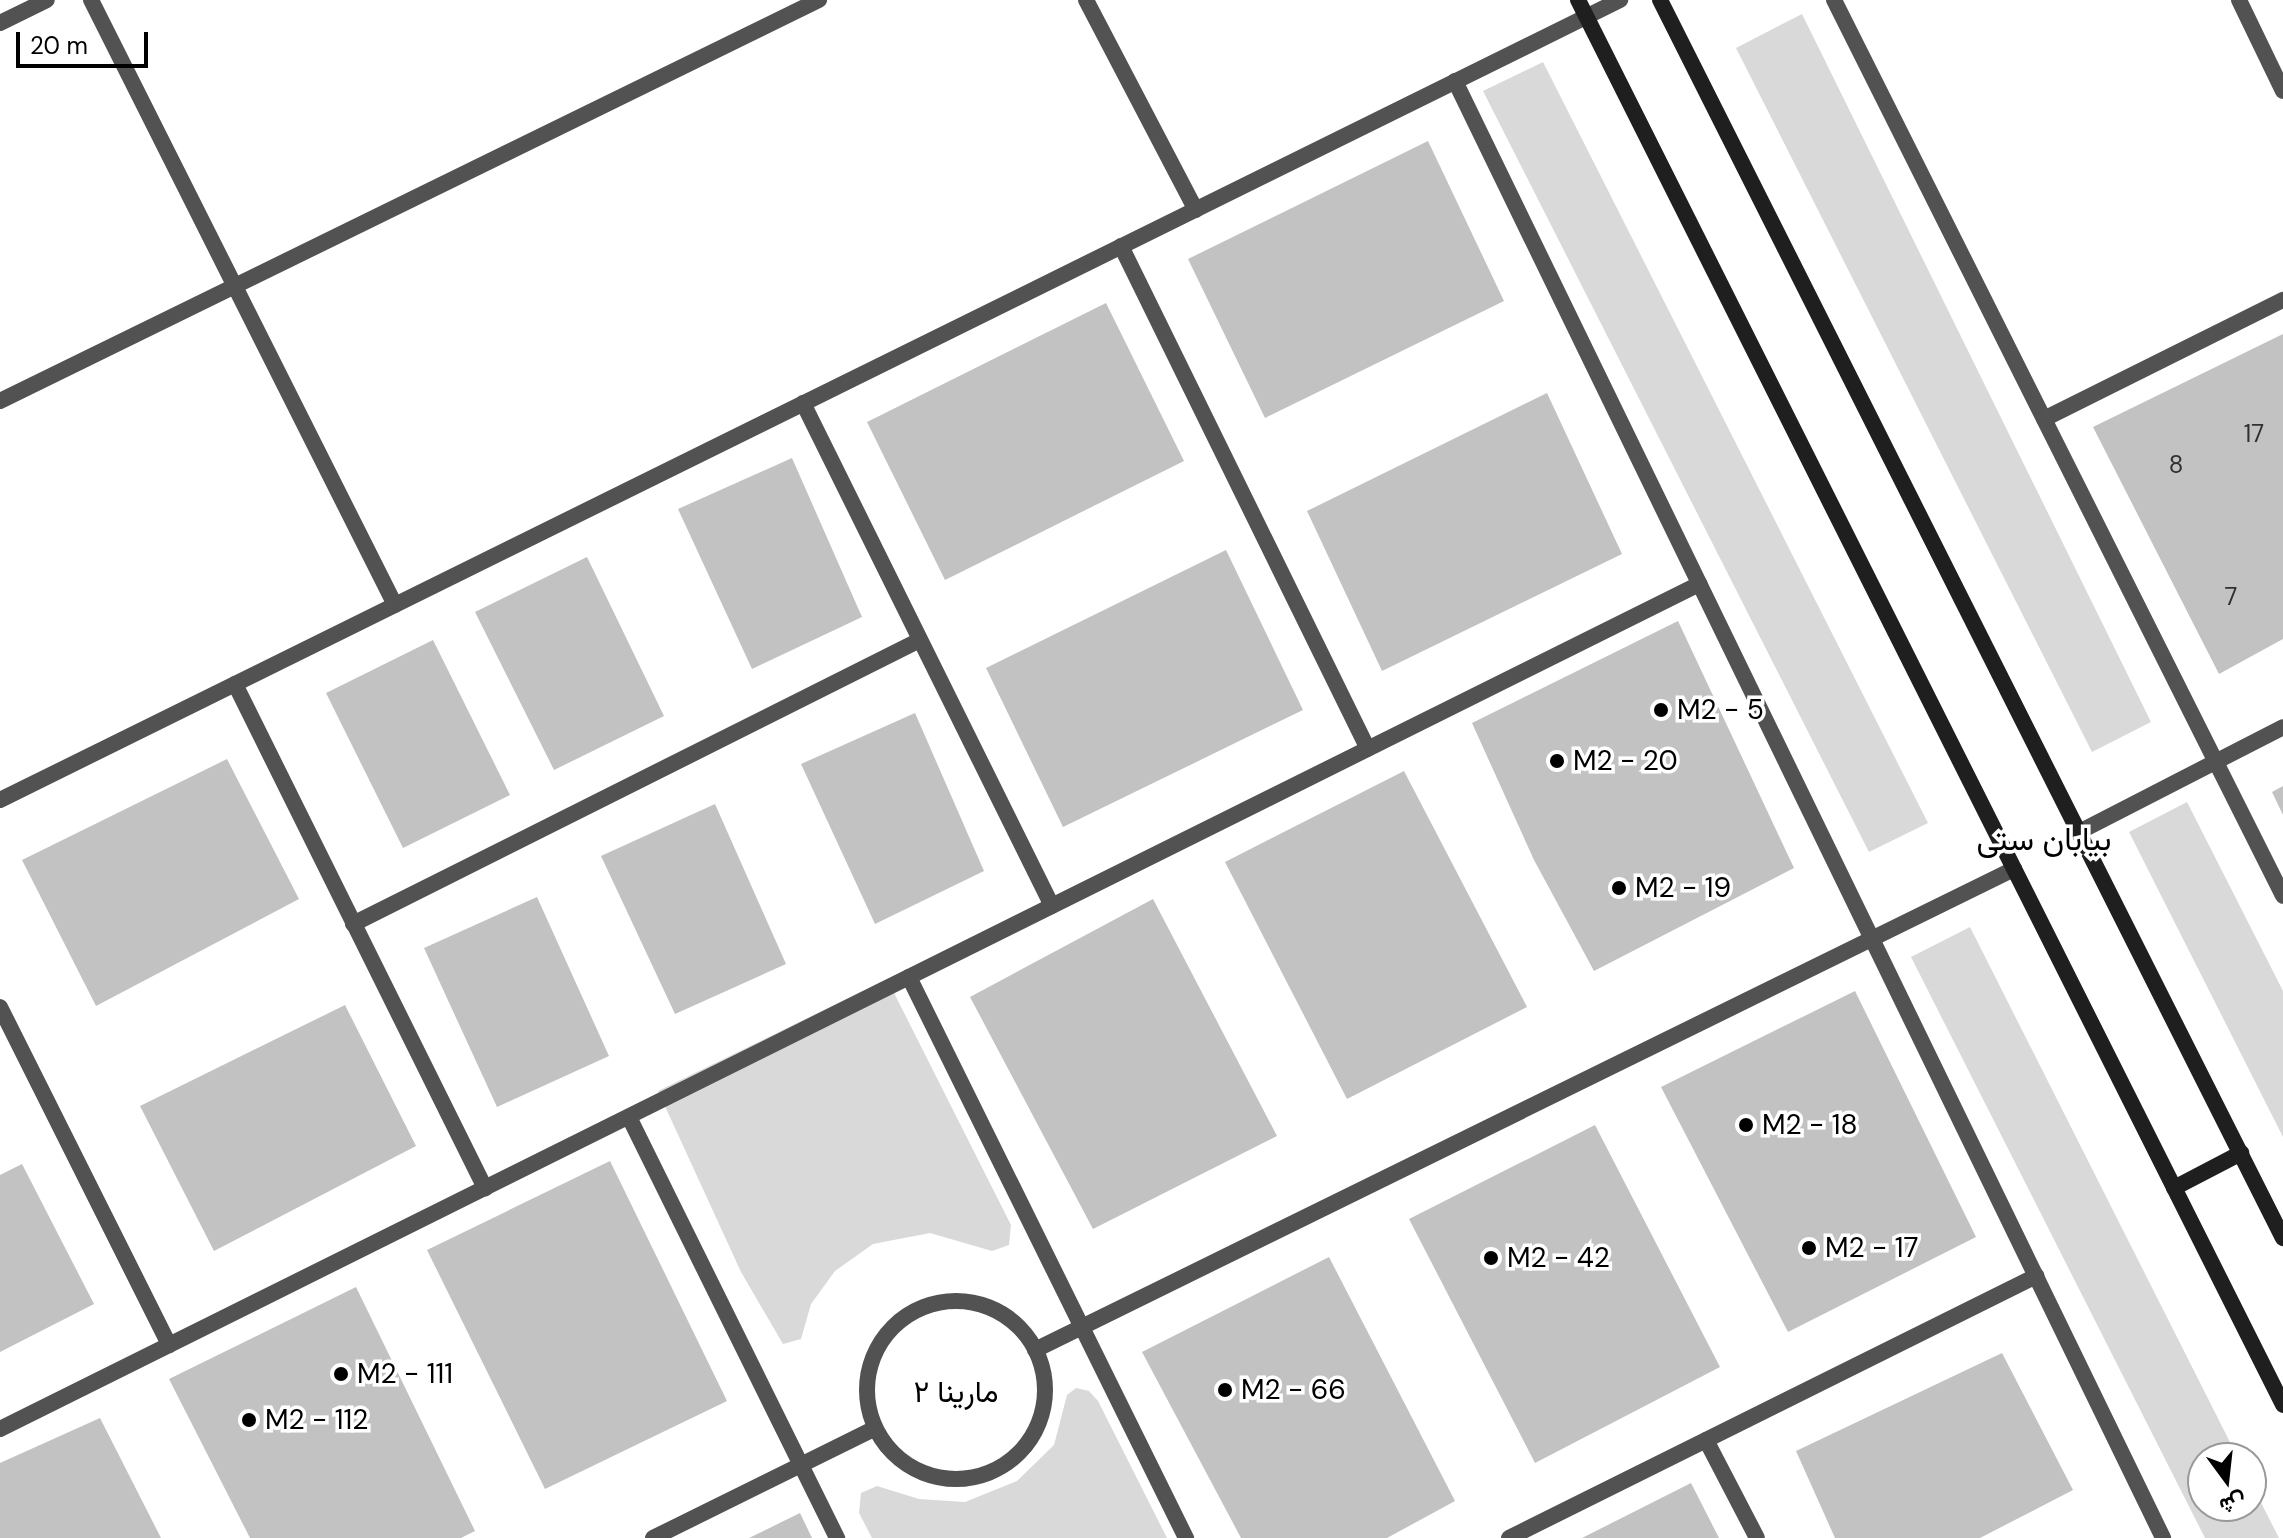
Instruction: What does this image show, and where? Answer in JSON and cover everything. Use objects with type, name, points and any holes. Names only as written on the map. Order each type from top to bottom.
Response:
[{"type":"street","points":[[0,23],[47,0]]},
{"type":"street","points":[[91,0],[395,605]]},
{"type":"street","points":[[0,401],[819,0]]},
{"type":"street","points":[[1086,0],[1196,210]]},
{"type":"street","points":[[1578,0],[2283,1405]]},
{"type":"street","points":[[0,800],[1620,0]]},
{"type":"street","points":[[1660,0],[2283,1238]]},
{"type":"street","points":[[1834,0],[2283,896]]},
{"type":"street","points":[[2239,0],[2283,91]]},
{"type":"street","points":[[1455,81],[2163,1538]]},
{"type":"street","points":[[1121,246],[1368,749]]},
{"type":"street","points":[[2044,419],[2283,300]]},
{"type":"street","points":[[803,403],[918,641],[1052,906]]},
{"type":"street","points":[[0,1429],[1699,584]]},
{"type":"street","points":[[353,924],[918,641]]},
{"type":"street","points":[[235,684],[485,1188]]},
{"type":"street","points":[[2079,832],[2283,727]]},
{"type":"street","points":[[1035,1350],[2014,869]]},
{"type":"street","points":[[909,977],[1186,1538]]},
{"type":"street","points":[[0,1007],[169,1345]]},
{"type":"street","points":[[629,1117],[837,1538]]},
{"type":"street","points":[[2174,1188],[2241,1153]]},
{"type":"street","points":[[1509,1538],[2036,1276]]},
{"type":"street","points":[[974,1302],[1001,1312],[1035,1350],[1046,1388],[1041,1418],[1027,1445],[1004,1466],[945,1479],[916,1470],[891,1453],[874,1429],[867,1402],[872,1360],[894,1324],[918,1308],[974,1302]]},
{"type":"street","points":[[653,1538],[874,1429]]},
{"type":"street","points":[[1706,1440],[1757,1538]]},
{"type":"shaded area","points":[[1802,14],[2151,722],[2092,752],[1736,48]]},
{"type":"shaded area","points":[[1543,62],[1928,823],[1869,852],[1483,91]]},
{"type":"shaded area","points":[[2187,802],[2283,991],[2283,1137],[2129,832]]},
{"type":"shaded area","points":[[1970,927],[2230,1442],[2187,1442],[2187,1502],[1911,957]]},
{"type":"shaded area","points":[[887,979],[1011,1225],[1009,1245],[992,1251],[930,1233],[873,1244],[835,1271],[811,1304],[801,1339],[783,1344],[741,1272],[658,1091]]},
{"type":"shaded area","points":[[1076,1388],[1089,1391],[1098,1401],[1167,1538],[872,1538],[859,1513],[861,1493],[877,1486],[919,1499],[965,1502],[1017,1481],[1054,1445],[1067,1395]]},
{"type":"shaded area","points":[[2267,1514],[2279,1538],[2205,1538],[2197,1522],[2267,1522]]},
{"type":"building","points":[[1428,141],[1504,301],[1265,418],[1188,259]]},
{"type":"building","points":[[1106,303],[1184,461],[945,580],[867,422]]},
{"type":"building","points":[[2283,334],[2283,639],[2219,674],[2093,427]]},
{"type":"building","points":[[1547,393],[1622,554],[1382,671],[1307,511]]},
{"type":"building","points":[[792,458],[862,617],[752,669],[678,509]]},
{"type":"building","points":[[1226,550],[1303,710],[1063,827],[986,668]]},
{"type":"building","points":[[587,557],[664,716],[554,770],[475,612]]},
{"type":"building","points":[[1678,621],[1794,868],[1594,971],[1534,860],[1472,723]]},
{"type":"building","points":[[433,640],[510,795],[403,848],[326,693]]},
{"type":"building","points":[[915,713],[984,871],[875,924],[801,764]]},
{"type":"building","points":[[227,759],[299,899],[96,1006],[22,860]]},
{"type":"building","points":[[1404,771],[1527,1007],[1347,1099],[1225,862]]},
{"type":"building","points":[[2283,786],[2283,815],[2272,792]]},
{"type":"building","points":[[715,804],[786,964],[675,1014],[601,856]]},
{"type":"building","points":[[537,897],[609,1056],[497,1107],[424,948]]},
{"type":"building","points":[[1153,899],[1277,1136],[1093,1229],[970,997]]},
{"type":"building","points":[[1855,991],[1976,1237],[1788,1332],[1661,1087]]},
{"type":"building","points":[[345,1005],[416,1146],[214,1251],[140,1106]]},
{"type":"building","points":[[1595,1125],[1720,1367],[1535,1463],[1409,1219]]},
{"type":"building","points":[[610,1161],[727,1401],[545,1489],[427,1250]]},
{"type":"building","points":[[22,1164],[94,1304],[0,1352],[0,1175]]},
{"type":"building","points":[[1329,1257],[1455,1501],[1387,1538],[1241,1538],[1142,1352]]},
{"type":"building","points":[[356,1287],[475,1531],[461,1538],[250,1538],[169,1379]]},
{"type":"building","points":[[2002,1353],[2073,1490],[1980,1538],[1835,1538],[1796,1451]]},
{"type":"building","points":[[100,1418],[161,1538],[0,1538],[0,1463]]},
{"type":"building","points":[[1691,1483],[1719,1538],[1582,1538]]},
{"type":"building","points":[[800,1513],[812,1538],[749,1538]]},
{"type":"place","name":"M2 - 5","points":[[1661,710]]},
{"type":"place","name":"M2 - 20","points":[[1557,761]]},
{"type":"place","name":"M2 - 19","points":[[1619,888]]},
{"type":"place","name":"M2 - 18","points":[[1746,1125]]},
{"type":"place","name":"M2 - 17","points":[[1809,1248]]},
{"type":"place","name":"M2 - 42","points":[[1491,1258]]},
{"type":"place","name":"M2 - 111","points":[[341,1374]]},
{"type":"place","name":"M2 - 66","points":[[1225,1390]]},
{"type":"place","name":"M2 - 112","points":[[249,1420]]},
{"type":"district","name":"بیابان ستی","points":[[2044,839]]},
{"type":"district","name":"مارینا ٢","points":[[956,1392]]}]
